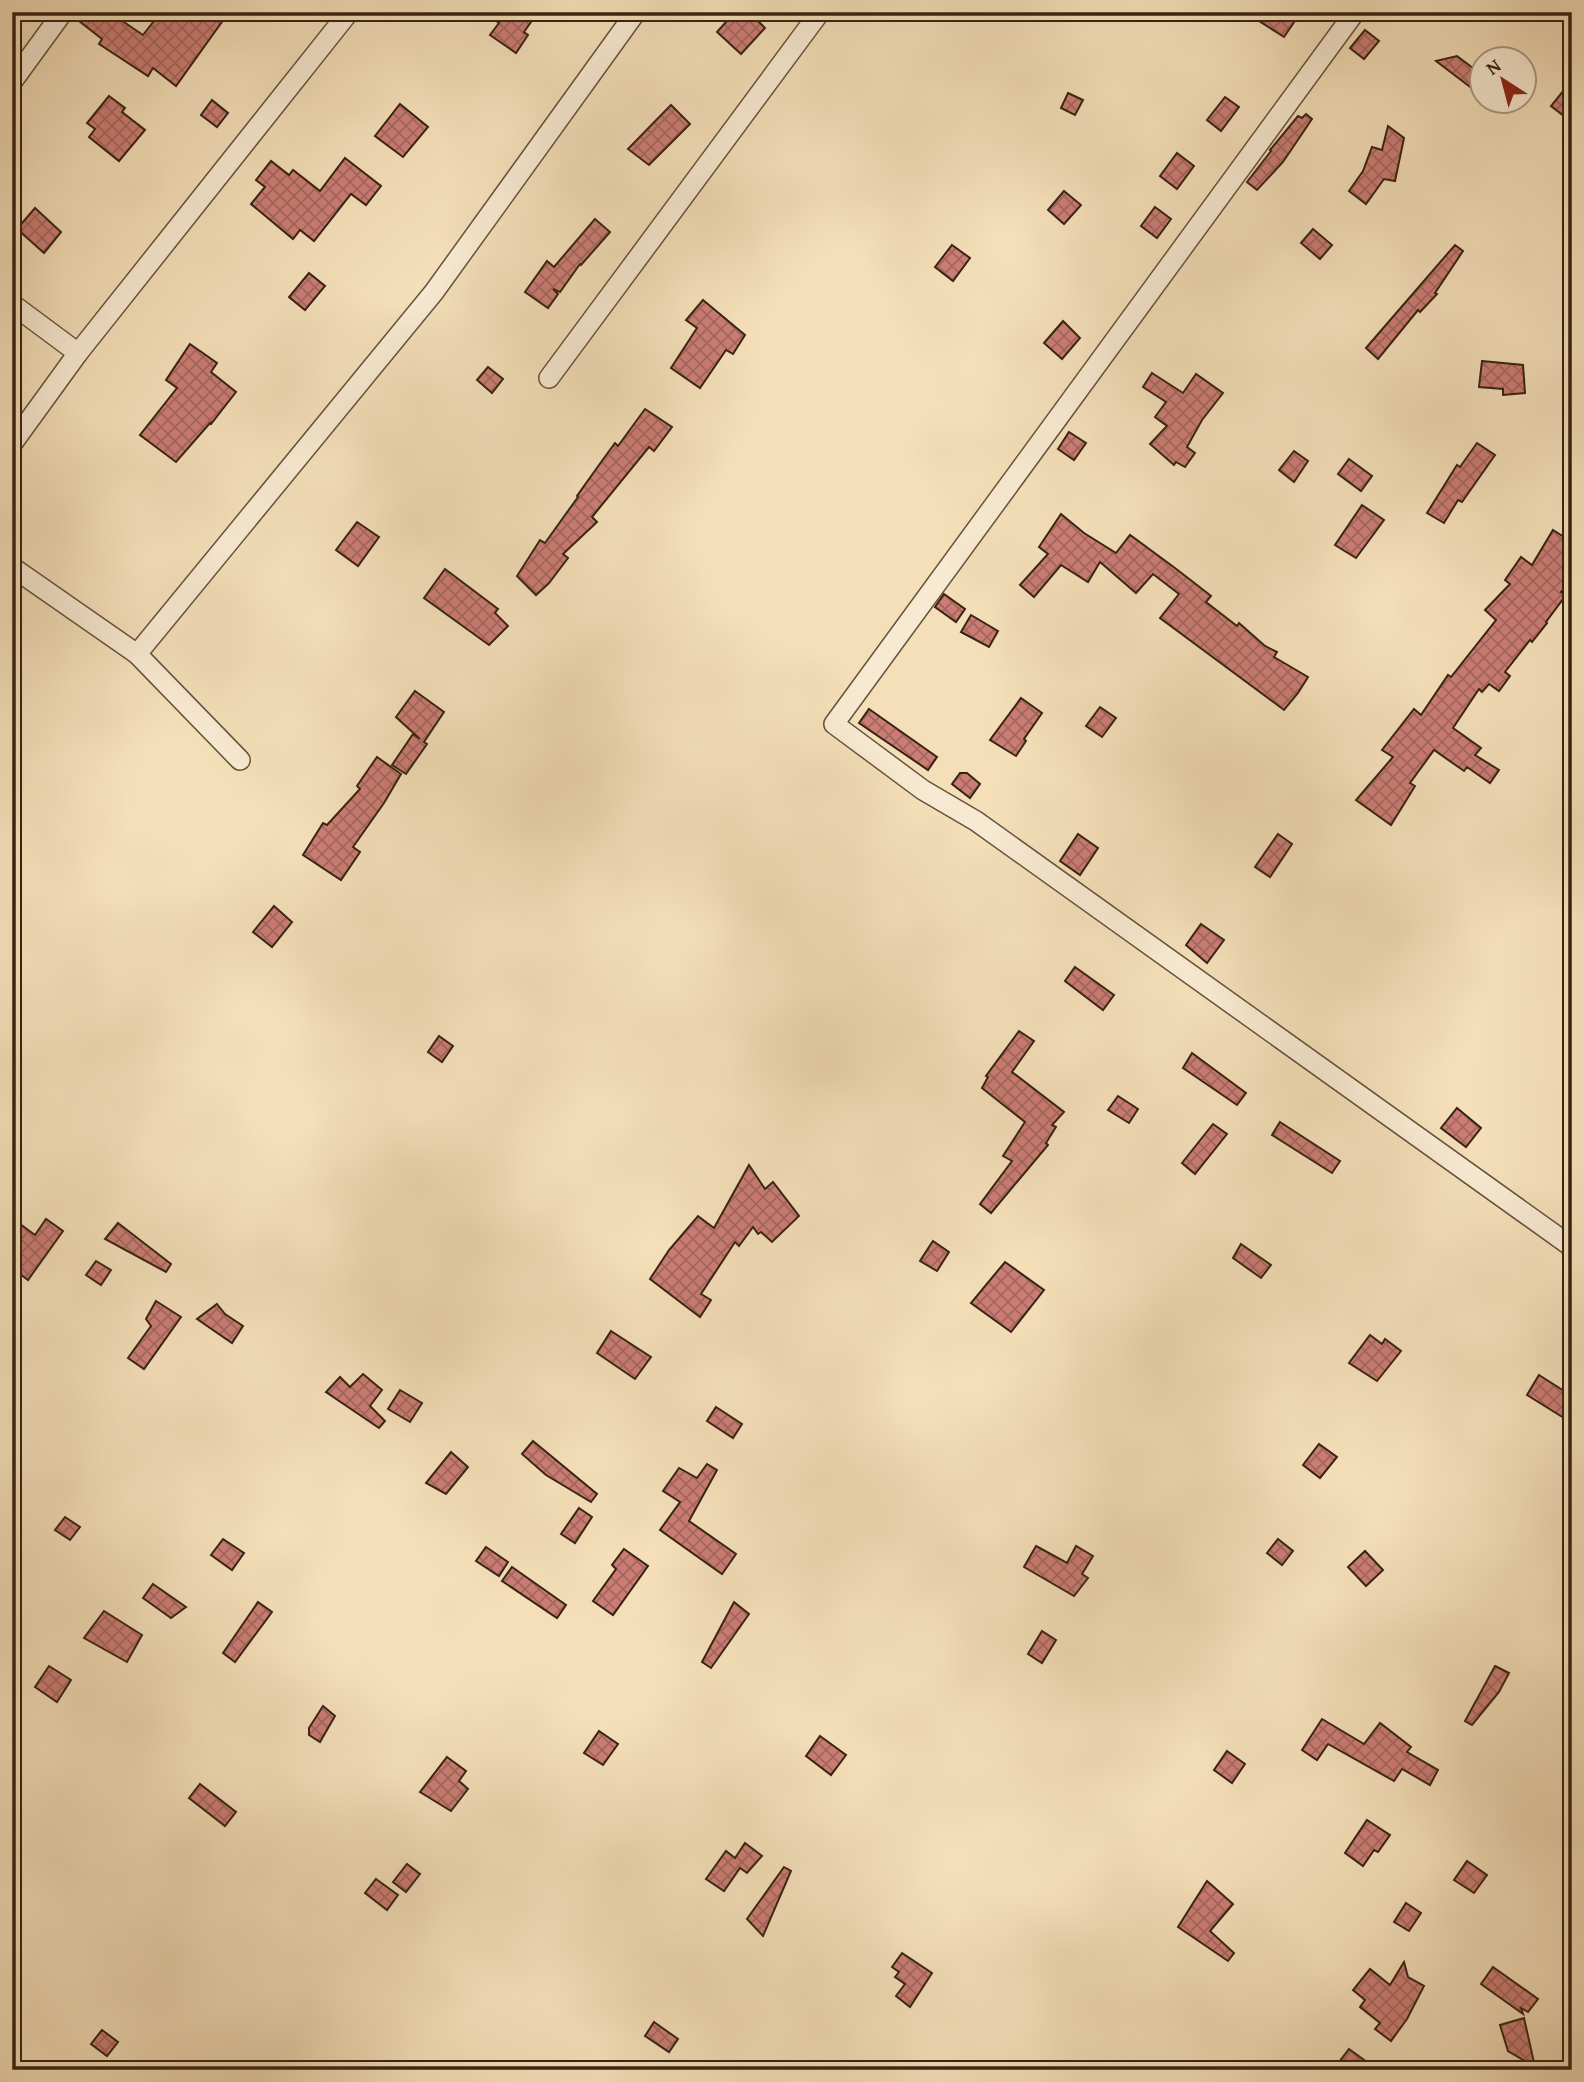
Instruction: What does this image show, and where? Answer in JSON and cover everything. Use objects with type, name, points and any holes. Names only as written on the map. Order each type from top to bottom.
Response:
[{"type":"street","points":[[12,82],[63,12]]},
{"type":"street","points":[[12,444],[78,353],[349,12]]},
{"type":"street","points":[[138,654],[434,292],[525,162],[636,12]]},
{"type":"street","points":[[549,377],[820,12]]},
{"type":"street","points":[[1355,12],[834,724],[923,790],[976,821],[1572,1247]]},
{"type":"street","points":[[12,304],[78,353]]},
{"type":"street","points":[[12,566],[138,654],[240,760]]},
{"type":"building","points":[[75,12],[109,12],[143,35],[161,12],[229,12],[176,86],[153,68],[148,76],[99,44],[102,39],[74,17]]},
{"type":"building","points":[[484,12],[538,12],[524,32],[528,35],[516,53],[490,35],[499,23]]},
{"type":"building","points":[[735,12],[749,12],[765,28],[741,54],[717,32]]},
{"type":"building","points":[[1245,12],[1301,12],[1284,37]]},
{"type":"building","points":[[1365,30],[1379,41],[1364,59],[1350,48]]},
{"type":"building","points":[[1457,56],[1468,64],[1468,85],[1436,61]]},
{"type":"building","points":[[1572,80],[1572,106],[1564,116],[1551,106]]},
{"type":"building","points":[[1068,93],[1083,100],[1075,115],[1061,108]]},
{"type":"building","points":[[109,96],[125,108],[122,112],[145,130],[119,161],[89,137],[95,129],[87,123]]},
{"type":"building","points":[[1225,97],[1239,107],[1221,131],[1207,120]]},
{"type":"building","points":[[212,100],[228,113],[217,127],[201,115]]},
{"type":"building","points":[[400,104],[428,127],[403,157],[375,136]]},
{"type":"building","points":[[671,105],[690,124],[649,165],[628,149]]},
{"type":"building","points":[[1306,114],[1312,119],[1283,162],[1257,190],[1247,182],[1298,116],[1302,118]]},
{"type":"building","points":[[1388,126],[1404,138],[1395,181],[1384,179],[1366,204],[1349,191],[1363,171],[1372,147],[1382,150]]},
{"type":"building","points":[[1177,153],[1194,166],[1177,189],[1160,176]]},
{"type":"building","points":[[345,158],[381,186],[366,205],[351,194],[314,241],[300,230],[293,239],[251,204],[265,187],[256,180],[271,161],[289,175],[293,170],[320,191]]},
{"type":"building","points":[[1064,191],[1081,205],[1064,224],[1048,210]]},
{"type":"building","points":[[1155,207],[1171,219],[1157,238],[1141,226]]},
{"type":"building","points":[[35,208],[61,232],[44,253],[17,229]]},
{"type":"building","points":[[595,219],[610,232],[580,264],[560,292],[553,289],[558,294],[548,308],[525,292],[547,261],[554,267]]},
{"type":"building","points":[[1313,229],[1332,245],[1320,259],[1301,243]]},
{"type":"building","points":[[952,245],[970,258],[953,281],[935,267]]},
{"type":"building","points":[[1455,245],[1463,251],[1435,293],[1437,294],[1420,312],[1418,310],[1378,359],[1366,348]]},
{"type":"building","points":[[309,273],[325,286],[305,310],[289,297]]},
{"type":"building","points":[[703,300],[745,335],[733,354],[726,350],[700,388],[671,368],[697,328],[686,320]]},
{"type":"building","points":[[1063,321],[1080,338],[1062,359],[1044,343]]},
{"type":"building","points":[[190,344],[217,363],[211,372],[236,392],[176,462],[140,435],[177,388],[166,380]]},
{"type":"building","points":[[1482,361],[1523,365],[1525,393],[1503,395],[1503,389],[1479,387]]},
{"type":"building","points":[[488,367],[503,379],[492,393],[477,380]]},
{"type":"building","points":[[1152,373],[1183,393],[1196,374],[1223,393],[1202,420],[1187,447],[1195,453],[1185,467],[1176,462],[1174,465],[1150,444],[1167,426],[1155,417],[1166,402],[1143,387]]},
{"type":"building","points":[[645,409],[672,427],[654,451],[649,447],[592,517],[597,522],[563,554],[568,558],[536,595],[517,576],[540,540],[545,543],[615,443],[618,446]]},
{"type":"building","points":[[1069,432],[1086,443],[1074,460],[1058,449]]},
{"type":"building","points":[[1477,443],[1495,455],[1462,502],[1458,500],[1444,523],[1427,513],[1457,465],[1460,467]]},
{"type":"building","points":[[1294,451],[1308,461],[1294,482],[1279,470]]},
{"type":"building","points":[[1349,459],[1372,476],[1361,491],[1338,474]]},
{"type":"building","points":[[1362,505],[1384,520],[1356,558],[1335,545]]},
{"type":"building","points":[[1061,514],[1084,533],[1116,553],[1130,535],[1175,568],[1211,596],[1206,602],[1277,652],[1274,657],[1308,677],[1298,693],[1284,710],[1160,618],[1179,594],[1153,574],[1136,593],[1100,562],[1088,582],[1061,565],[1034,597],[1020,585],[1048,554],[1039,547]]},
{"type":"building","points":[[357,522],[379,537],[358,566],[336,550]]},
{"type":"building","points":[[1553,530],[1572,542],[1572,580],[1561,592],[1566,595],[1532,642],[1530,640],[1505,672],[1510,676],[1499,691],[1489,684],[1482,692],[1479,689],[1453,728],[1481,748],[1475,755],[1499,770],[1490,783],[1467,767],[1464,771],[1434,750],[1410,783],[1415,786],[1391,825],[1356,800],[1393,757],[1382,750],[1414,709],[1421,715],[1448,675],[1451,677],[1496,620],[1485,610],[1510,584],[1505,580],[1521,557],[1532,565]]},
{"type":"building","points":[[445,569],[498,609],[495,613],[508,626],[489,645],[424,598]]},
{"type":"building","points":[[944,594],[965,609],[956,622],[935,607]]},
{"type":"building","points":[[971,615],[998,631],[989,647],[961,632]]},
{"type":"building","points":[[415,691],[444,712],[424,742],[427,744],[406,774],[392,765],[413,734],[420,739],[396,717]]},
{"type":"building","points":[[1021,698],[1042,713],[1016,756],[990,740]]},
{"type":"building","points":[[1100,707],[1116,718],[1102,737],[1086,726]]},
{"type":"building","points":[[869,709],[937,757],[928,770],[859,723]]},
{"type":"building","points":[[377,757],[401,774],[353,847],[360,852],[341,880],[303,855],[323,823],[327,825],[360,789],[357,786]]},
{"type":"building","points":[[960,773],[967,773],[980,784],[970,798],[952,784]]},
{"type":"building","points":[[1078,834],[1098,848],[1080,875],[1060,861]]},
{"type":"building","points":[[1278,834],[1292,844],[1270,877],[1255,867]]},
{"type":"building","points":[[274,906],[292,922],[272,947],[253,932]]},
{"type":"building","points":[[1201,924],[1224,940],[1207,963],[1186,945]]},
{"type":"building","points":[[1075,967],[1114,995],[1103,1010],[1065,981]]},
{"type":"building","points":[[1019,1031],[1034,1041],[1012,1072],[1064,1112],[1052,1125],[1056,1127],[1046,1143],[1048,1145],[991,1213],[980,1204],[1012,1161],[1003,1156],[1025,1122],[982,1088],[988,1077],[986,1076]]},
{"type":"building","points":[[439,1036],[453,1046],[442,1062],[428,1052]]},
{"type":"building","points":[[1192,1053],[1246,1093],[1237,1105],[1183,1068]]},
{"type":"building","points":[[1118,1096],[1138,1109],[1129,1123],[1108,1110]]},
{"type":"building","points":[[1457,1108],[1481,1128],[1466,1147],[1441,1128]]},
{"type":"building","points":[[1280,1122],[1340,1161],[1332,1173],[1272,1135]]},
{"type":"building","points":[[1213,1124],[1227,1134],[1195,1174],[1182,1163]]},
{"type":"building","points":[[749,1165],[765,1189],[773,1182],[799,1216],[772,1242],[761,1232],[758,1234],[753,1227],[739,1246],[735,1242],[701,1294],[711,1300],[700,1317],[650,1279],[669,1250],[698,1216],[714,1228]]},
{"type":"building","points":[[12,1218],[35,1235],[46,1219],[63,1231],[28,1280],[12,1268]]},
{"type":"building","points":[[118,1223],[171,1264],[166,1272],[105,1239]]},
{"type":"building","points":[[933,1241],[949,1252],[937,1271],[920,1261]]},
{"type":"building","points":[[1241,1244],[1271,1265],[1261,1278],[1233,1258]]},
{"type":"building","points":[[96,1261],[111,1270],[101,1285],[86,1275]]},
{"type":"building","points":[[1005,1262],[1044,1290],[1011,1332],[971,1303]]},
{"type":"building","points":[[156,1301],[181,1317],[144,1369],[128,1358],[151,1326],[146,1319]]},
{"type":"building","points":[[217,1304],[225,1314],[243,1326],[232,1343],[197,1319]]},
{"type":"building","points":[[611,1331],[651,1357],[635,1379],[597,1353]]},
{"type":"building","points":[[1370,1335],[1382,1344],[1385,1339],[1401,1351],[1377,1381],[1349,1363]]},
{"type":"building","points":[[363,1374],[382,1390],[370,1406],[385,1421],[379,1428],[326,1392],[340,1377],[350,1387]]},
{"type":"building","points":[[1539,1375],[1572,1396],[1572,1423],[1527,1395]]},
{"type":"building","points":[[400,1390],[422,1403],[410,1422],[388,1409]]},
{"type":"building","points":[[716,1407],[742,1424],[733,1438],[707,1421]]},
{"type":"building","points":[[533,1441],[597,1494],[591,1502],[546,1475],[522,1454]]},
{"type":"building","points":[[1319,1444],[1337,1457],[1320,1478],[1303,1465]]},
{"type":"building","points":[[451,1452],[468,1467],[446,1494],[426,1483]]},
{"type":"building","points":[[707,1464],[717,1470],[689,1521],[736,1554],[722,1574],[660,1530],[680,1502],[663,1491],[679,1468],[697,1478]]},
{"type":"building","points":[[579,1508],[592,1517],[575,1543],[561,1534]]},
{"type":"building","points":[[65,1517],[80,1527],[70,1540],[55,1530]]},
{"type":"building","points":[[223,1539],[244,1553],[232,1570],[211,1555]]},
{"type":"building","points":[[1278,1539],[1293,1551],[1282,1565],[1267,1553]]},
{"type":"building","points":[[1036,1546],[1067,1563],[1076,1546],[1093,1556],[1082,1574],[1088,1578],[1074,1596],[1024,1567]]},
{"type":"building","points":[[486,1547],[508,1562],[499,1576],[476,1561]]},
{"type":"building","points":[[624,1549],[648,1566],[613,1615],[593,1601],[616,1569],[612,1565]]},
{"type":"building","points":[[1365,1551],[1383,1570],[1366,1586],[1348,1567]]},
{"type":"building","points":[[512,1567],[566,1605],[557,1618],[502,1581]]},
{"type":"building","points":[[153,1584],[186,1607],[171,1618],[143,1598]]},
{"type":"building","points":[[258,1602],[272,1612],[235,1662],[223,1653]]},
{"type":"building","points":[[734,1602],[749,1614],[711,1668],[702,1662]]},
{"type":"building","points":[[104,1611],[142,1635],[127,1662],[84,1638]]},
{"type":"building","points":[[1042,1631],[1056,1640],[1042,1663],[1028,1654]]},
{"type":"building","points":[[49,1666],[71,1680],[57,1702],[35,1687]]},
{"type":"building","points":[[1495,1666],[1509,1673],[1499,1692],[1472,1725],[1465,1721]]},
{"type":"building","points":[[323,1706],[335,1716],[320,1742],[309,1735],[309,1728]]},
{"type":"building","points":[[1322,1719],[1364,1744],[1380,1723],[1411,1747],[1407,1752],[1438,1770],[1430,1785],[1402,1769],[1394,1781],[1328,1744],[1317,1760],[1302,1750]]},
{"type":"building","points":[[599,1731],[618,1744],[603,1765],[584,1753]]},
{"type":"building","points":[[820,1736],[846,1755],[831,1775],[806,1756]]},
{"type":"building","points":[[1227,1751],[1245,1764],[1232,1783],[1214,1770]]},
{"type":"building","points":[[447,1757],[466,1771],[459,1781],[468,1789],[451,1811],[420,1792]]},
{"type":"building","points":[[200,1784],[236,1812],[225,1826],[189,1798]]},
{"type":"building","points":[[1367,1820],[1390,1835],[1378,1852],[1374,1850],[1363,1866],[1345,1853]]},
{"type":"building","points":[[745,1843],[762,1856],[747,1873],[740,1868],[724,1891],[706,1879],[726,1851],[735,1858]]},
{"type":"building","points":[[1467,1861],[1487,1875],[1474,1893],[1454,1880]]},
{"type":"building","points":[[407,1864],[420,1874],[406,1892],[393,1882]]},
{"type":"building","points":[[784,1867],[791,1871],[763,1936],[747,1919]]},
{"type":"building","points":[[376,1879],[398,1895],[387,1910],[365,1893]]},
{"type":"building","points":[[1207,1881],[1233,1904],[1210,1931],[1234,1953],[1228,1961],[1178,1927]]},
{"type":"building","points":[[1406,1903],[1421,1913],[1409,1931],[1394,1922]]},
{"type":"building","points":[[902,1953],[932,1973],[910,2007],[896,1996],[905,1984],[895,1977],[899,1972],[892,1967]]},
{"type":"building","points":[[1404,1962],[1408,1977],[1424,1986],[1407,2019],[1391,2041],[1375,2029],[1380,2023],[1360,2007],[1365,2000],[1353,1990],[1370,1969],[1390,1985]]},
{"type":"building","points":[[1493,1967],[1538,1999],[1528,2012],[1521,2008],[1523,2014],[1481,1984]]},
{"type":"building","points":[[1524,2018],[1535,2067],[1508,2051],[1500,2025]]},
{"type":"building","points":[[654,2022],[678,2039],[669,2052],[645,2036]]},
{"type":"building","points":[[102,2030],[118,2042],[107,2056],[91,2044]]},
{"type":"building","points":[[1349,2049],[1378,2070],[1350,2070],[1339,2062]]}]
